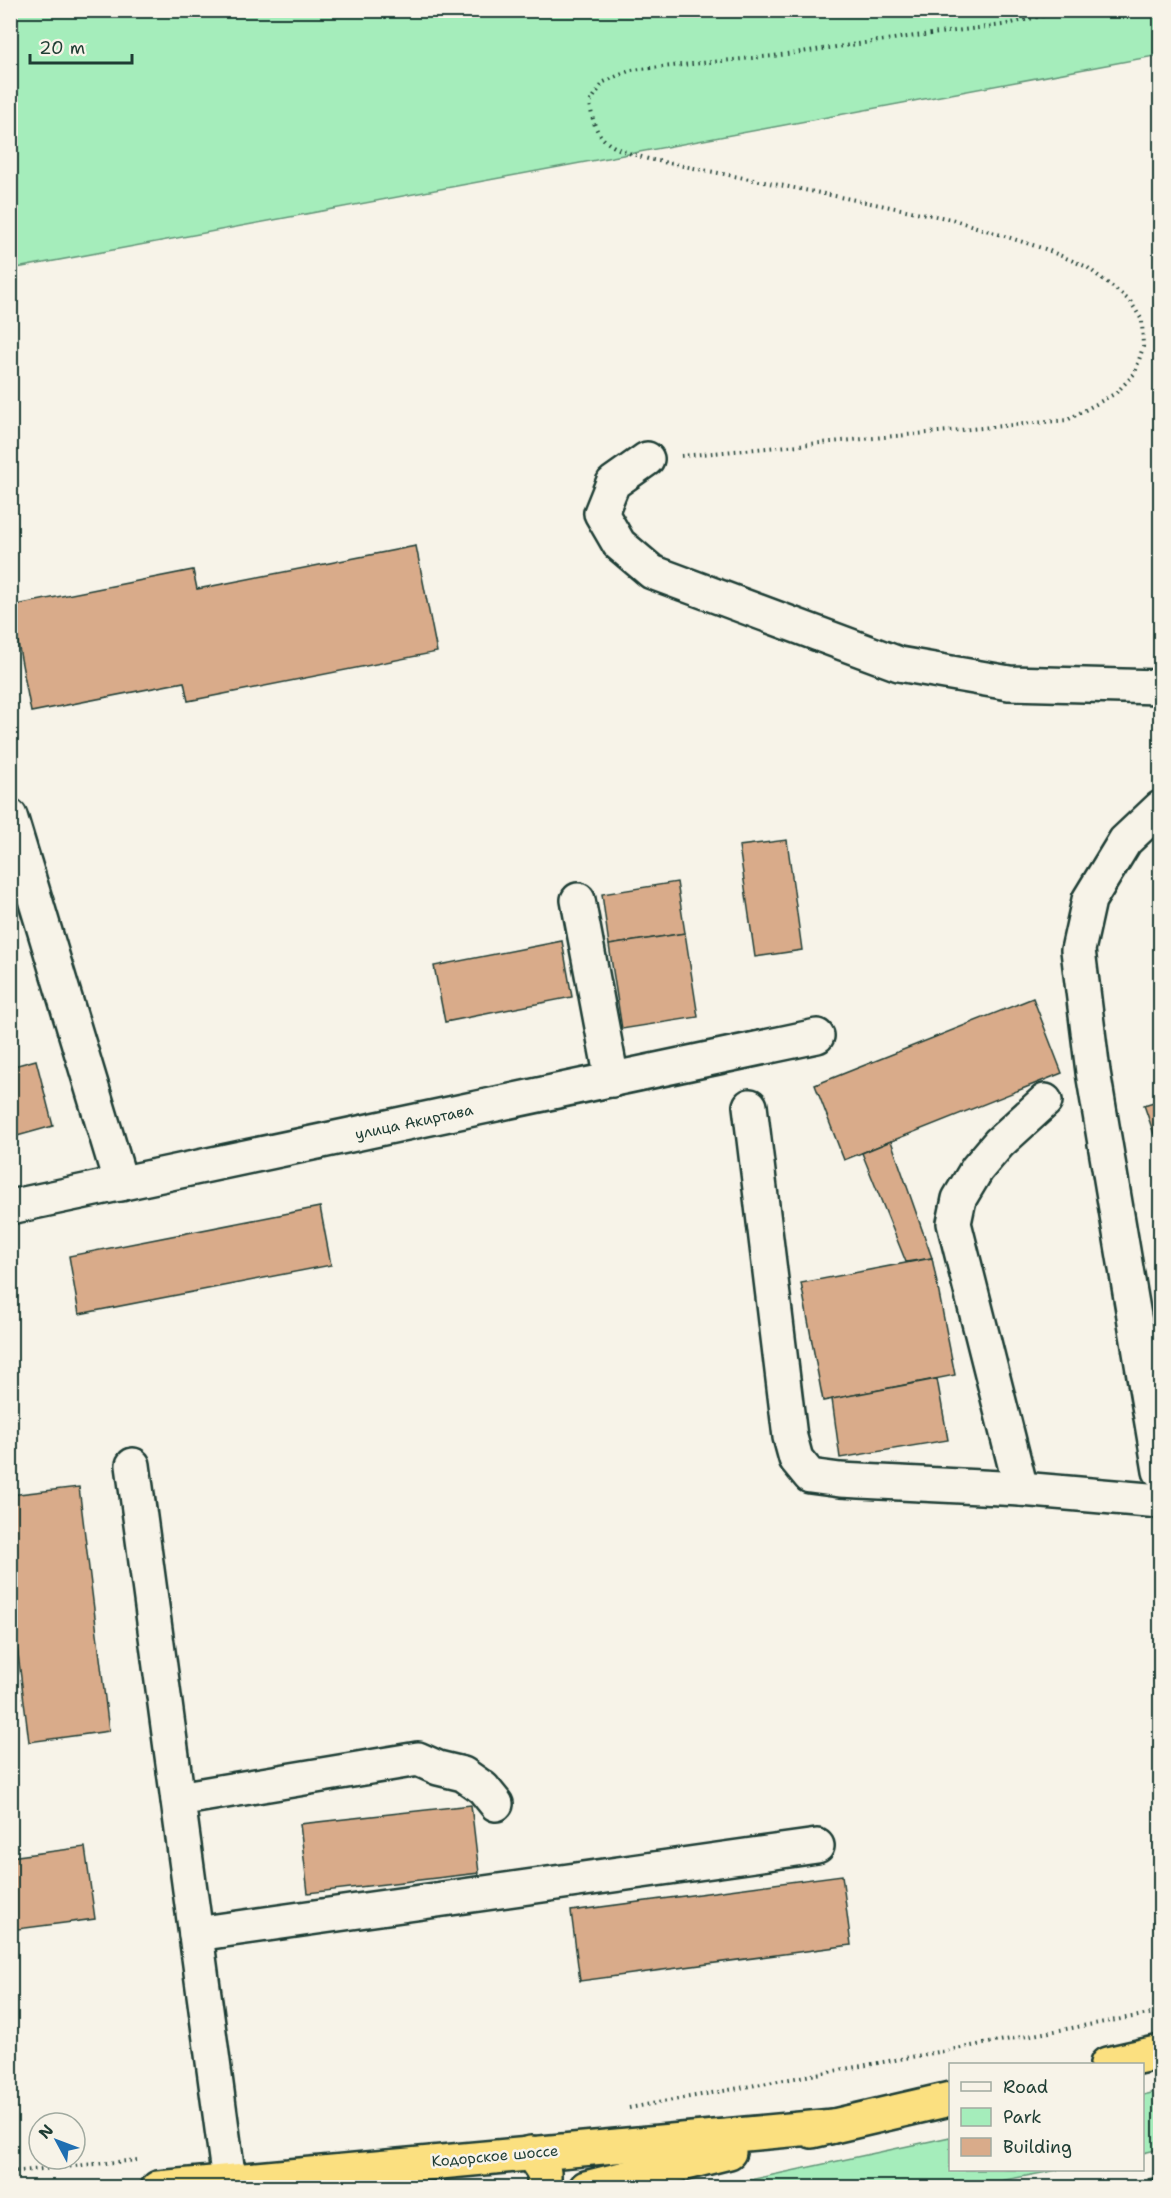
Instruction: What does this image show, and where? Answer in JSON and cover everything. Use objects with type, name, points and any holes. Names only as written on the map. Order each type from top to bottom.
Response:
[{"type":"highway","points":[[1112,2063],[1161,2052]]},
{"type":"highway","name":"Кодорское шоссе","points":[[586,2187],[949,2099]]},
{"type":"highway","name":"Кодорское шоссе","points":[[152,2173],[229,2181],[833,2126]]},
{"type":"highway","points":[[531,2153],[544,2172],[544,2187]]},
{"type":"street","points":[[647,459],[613,483],[602,513],[619,544],[652,572],[899,664],[1009,683],[1161,687]]},
{"type":"street","points":[[1161,808],[1125,841],[1089,900],[1078,950],[1093,1072],[1161,1471]]},
{"type":"street","points":[[10,816],[121,1184]]},
{"type":"street","points":[[578,900],[612,1080]]},
{"type":"street","name":"улица Акиртава","points":[[10,1207],[817,1036]]},
{"type":"street","points":[[1021,1488],[954,1222],[959,1199],[977,1169],[999,1143],[1045,1101]]},
{"type":"street","points":[[750,1106],[790,1437],[796,1459],[810,1476],[840,1480],[1021,1488],[1161,1501]]},
{"type":"street","points":[[133,1465],[229,2181]]},
{"type":"street","points":[[178,1799],[418,1759],[438,1768],[463,1774],[483,1788],[496,1804]]},
{"type":"street","points":[[196,1934],[817,1846]]},
{"type":"path","points":[[647,459],[1067,420],[1116,393],[1129,380],[1135,373],[1143,347],[1142,320],[1130,301],[1087,267],[1045,249],[951,219],[648,159],[612,148],[596,129],[591,115],[590,102],[604,82],[631,70],[773,56],[907,36],[1003,25],[1068,10]]},
{"type":"path","points":[[625,2109],[1161,2012]]},
{"type":"path","points":[[10,2172],[152,2173]]},
{"type":"green space","points":[[11,10],[1160,10],[1160,55],[11,269]]},
{"type":"green space","points":[[1160,2091],[1160,2149],[1144,2153],[1144,2095]]},
{"type":"green space","points":[[949,2137],[949,2171],[1053,2171],[968,2187],[717,2187]]},
{"type":"building","points":[[416,546],[437,652],[188,701],[184,682],[31,712],[11,606],[193,570],[197,589]]},
{"type":"building","points":[[787,840],[802,950],[755,957],[739,846]]},
{"type":"building","points":[[677,882],[685,933],[609,945],[602,894]]},
{"type":"building","points":[[685,933],[698,1017],[622,1029],[609,945]]},
{"type":"building","points":[[562,941],[572,997],[445,1022],[434,966]]},
{"type":"building","points":[[1033,998],[1062,1073],[844,1160],[815,1085]]},
{"type":"building","points":[[36,1060],[53,1126],[10,1138],[10,1067]]},
{"type":"building","points":[[1160,1100],[1160,1132],[1154,1134],[1144,1105]]},
{"type":"building","points":[[891,1141],[932,1258],[906,1262],[862,1153]]},
{"type":"building","points":[[320,1207],[331,1265],[79,1314],[69,1256]]},
{"type":"building","points":[[932,1258],[955,1375],[823,1401],[801,1283]]},
{"type":"building","points":[[937,1379],[948,1440],[840,1458],[832,1399]]},
{"type":"building","points":[[79,1487],[109,1731],[29,1742],[10,1589],[10,1495]]},
{"type":"building","points":[[471,1805],[479,1873],[308,1893],[300,1824]]},
{"type":"building","points":[[85,1847],[95,1919],[10,1930],[10,1857]]},
{"type":"building","points":[[842,1875],[851,1945],[580,1981],[571,1911]]},
{"type":"railway","points":[[1108,2188],[1160,2178]]}]
